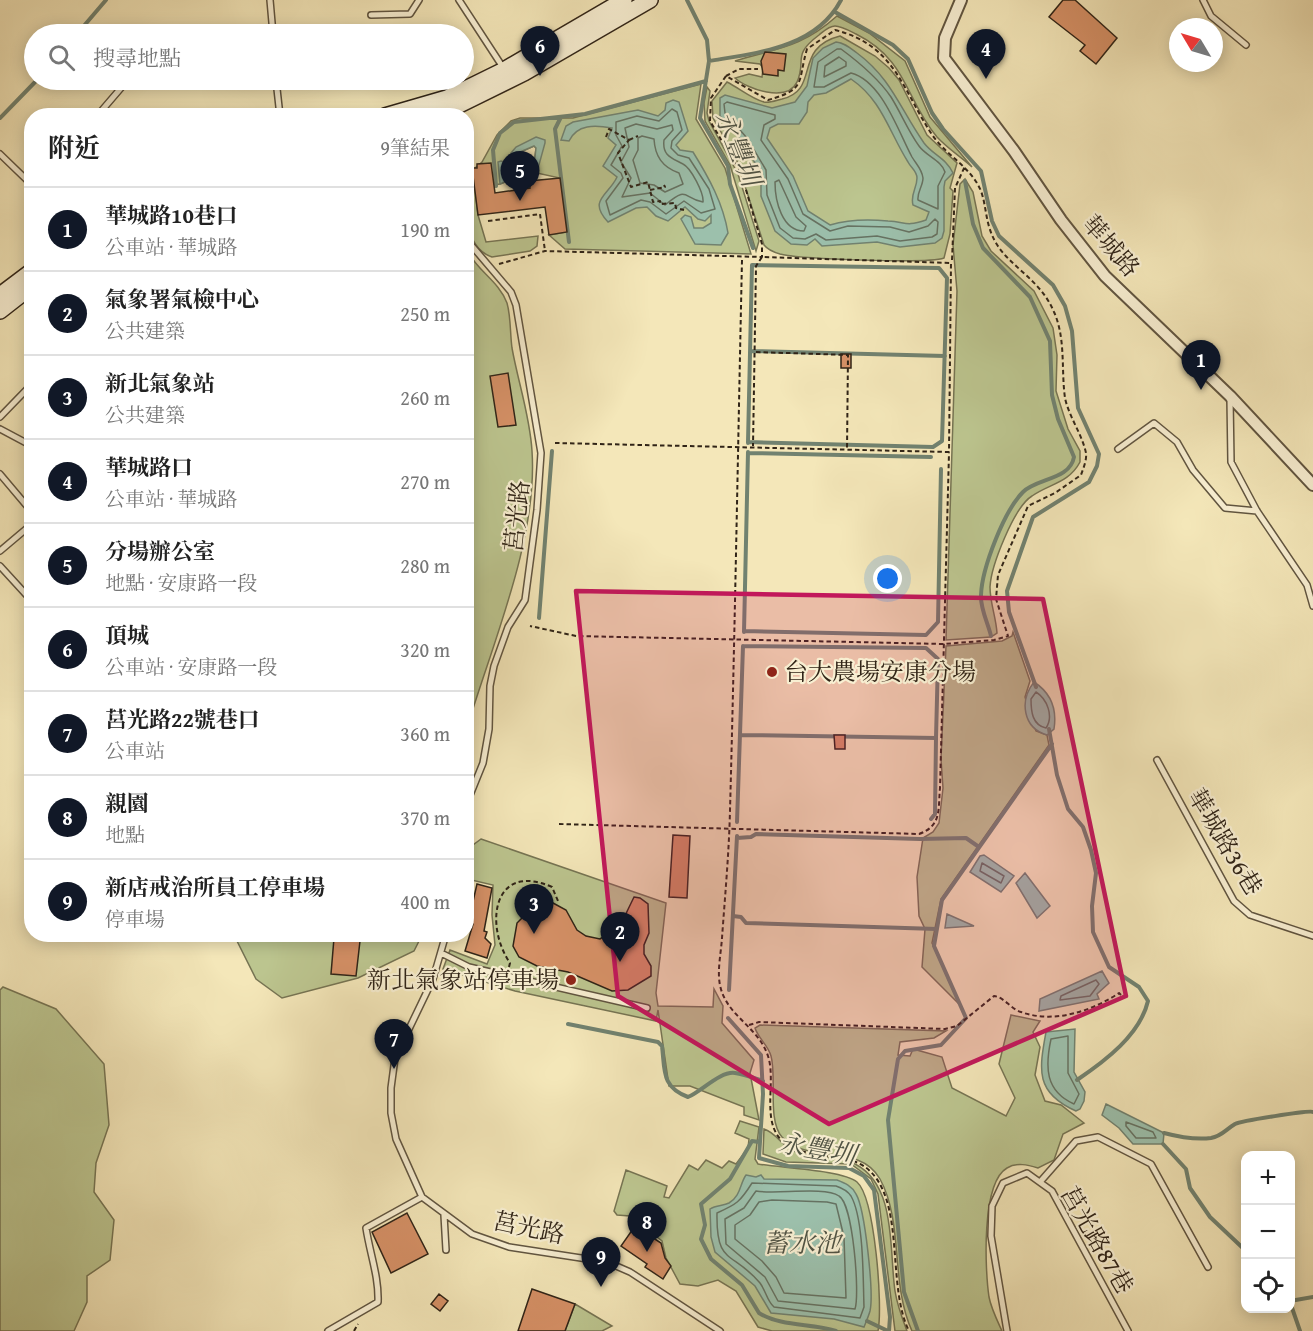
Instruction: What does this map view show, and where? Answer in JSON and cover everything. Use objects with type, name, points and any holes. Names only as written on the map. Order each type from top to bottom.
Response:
[{"type":"main road","points":[[450,107],[504,70],[624,0]]},
{"type":"main road","points":[[450,107],[524,73],[650,0]]},
{"type":"main road","points":[[0,295],[24,277]]},
{"type":"main road","points":[[0,311],[24,292]]},
{"type":"street","name":"華城路","points":[[961,0],[945,38],[944,58],[1014,151],[1061,220],[1105,276],[1230,396],[1313,485]]},
{"type":"lane","points":[[270,0],[272,24]]},
{"type":"lane","points":[[371,15],[410,14],[419,0]]},
{"type":"lane","points":[[459,0],[504,70]]},
{"type":"lane","points":[[1203,0],[1211,16],[1246,45]]},
{"type":"lane","points":[[104,108],[119,90]]},
{"type":"lane","points":[[277,90],[278,108]]},
{"type":"lane","points":[[0,154],[24,177]]},
{"type":"lane","name":"莒光路","points":[[474,248],[511,292],[516,305],[541,453],[525,600],[508,627],[494,666],[490,686],[489,729],[483,763],[474,785]]},
{"type":"lane","points":[[0,417],[24,392]]},
{"type":"lane","points":[[1230,396],[1231,462],[1257,510],[1307,585],[1313,606]]},
{"type":"lane","points":[[1118,449],[1154,423],[1177,442],[1193,470],[1225,508],[1257,510]]},
{"type":"lane","points":[[0,429],[24,442]]},
{"type":"lane","points":[[0,474],[24,502]]},
{"type":"lane","points":[[0,551],[24,531]]},
{"type":"lane","points":[[0,566],[24,592]]},
{"type":"lane","name":"華城路36巷","points":[[1157,760],[1234,901],[1250,915],[1313,936]]},
{"type":"lane","name":"莒光路","points":[[444,942],[433,979],[395,1058],[391,1088],[391,1113],[396,1139],[422,1197],[472,1234],[509,1247],[607,1262],[630,1272],[720,1331]]},
{"type":"lane","points":[[441,953],[469,967],[647,1008]]},
{"type":"lane","points":[[1040,1182],[1076,1141],[1098,1137],[1151,1164],[1208,1267]]},
{"type":"lane","name":"莒光路87巷","points":[[1007,1331],[991,1236],[992,1206],[1003,1183],[1027,1173],[1052,1191],[1128,1331]]},
{"type":"lane","points":[[328,1331],[378,1302],[379,1282],[370,1255],[366,1228],[422,1197]]},
{"type":"lane","points":[[444,1215],[446,1250]]},
{"type":"path","points":[[530,626],[576,636],[944,644],[994,640],[1008,636],[996,599],[998,575],[1028,506],[1055,493],[1081,475],[1087,456],[1066,399],[1062,344],[1054,312],[1038,285],[997,245],[985,219],[981,191],[965,166],[934,138],[896,69],[880,53],[850,34],[835,30],[807,49],[800,84],[788,94],[768,100],[726,76]]},
{"type":"path","points":[[753,446],[756,266],[762,258],[762,244],[741,173],[710,121],[711,98],[726,76],[739,69],[758,69]]},
{"type":"path","points":[[606,137],[609,129],[629,140],[637,139]]},
{"type":"path","points":[[629,140],[618,153],[631,187],[648,182],[653,202],[660,201],[660,204],[675,202],[676,208],[684,210]]},
{"type":"path","points":[[952,260],[955,188],[965,166]]},
{"type":"path","points":[[650,190],[665,187],[664,184]]},
{"type":"path","points":[[488,221],[540,214],[545,251]]},
{"type":"path","points":[[490,266],[545,251],[742,259],[951,263],[944,644],[938,820],[932,830],[920,834],[559,824]]},
{"type":"path","points":[[742,259],[730,829],[719,983],[730,1010],[749,1025],[769,1058],[771,1122],[777,1137],[797,1150],[852,1159],[867,1168],[878,1179],[888,1211],[903,1314],[909,1331]]},
{"type":"path","points":[[755,352],[848,355],[847,450]]},
{"type":"path","points":[[555,443],[949,452]]},
{"type":"path","points":[[507,976],[510,963],[500,949],[496,906],[502,892],[517,882],[537,881],[552,887],[558,901]]},
{"type":"path","points":[[749,1025],[759,1022],[945,1029],[957,1026],[994,996],[1023,1013],[1045,1016],[1080,1013],[1099,1006],[1119,993],[1121,995]]},
{"type":"highlighted area","points":[[576,591],[1043,599],[1126,996],[829,1124],[618,996]]},
{"type":"green space","points":[[837,16],[869,33],[905,61],[930,117],[972,167],[945,145],[926,123],[904,81],[886,56],[873,44],[843,28],[831,27],[810,42],[802,53],[797,82],[785,92],[757,90],[735,78],[749,74],[762,77],[763,68],[760,64],[735,61],[789,46],[812,35]]},
{"type":"green space","points":[[840,36],[875,56],[889,68],[899,80],[927,135],[957,163],[950,188],[953,191],[950,234],[944,258],[890,261],[812,258],[780,254],[764,245],[736,158],[713,118],[712,101],[727,82],[764,102],[771,102],[794,94],[801,87],[816,50],[825,42]]},
{"type":"green space","points":[[701,84],[696,119],[725,168],[751,254],[565,249],[549,235],[567,232],[560,178],[533,174],[536,148],[534,146],[520,152],[517,177],[500,184],[475,188],[478,215],[486,242],[538,236],[537,246],[530,251],[492,257],[482,252],[474,241],[474,169],[482,162],[497,135],[511,121],[520,118],[573,118]]},
{"type":"green space","points":[[707,87],[710,91],[707,113],[709,121],[738,174],[759,241],[756,251],[730,165],[705,121],[704,103]]},
{"type":"green space","points":[[965,179],[973,192],[982,236],[991,251],[1034,291],[1053,328],[1057,355],[1056,391],[1068,429],[1080,451],[1080,462],[1064,479],[1038,492],[1025,502],[1011,524],[991,578],[991,599],[997,633],[991,637],[946,640],[957,291],[953,245],[960,184]]},
{"type":"green space","points":[[474,261],[499,288],[507,303],[512,348],[532,451],[532,485],[528,520],[521,555],[474,707]]},
{"type":"green space","points":[[1013,632],[1030,681],[1025,697],[1036,731],[1047,735],[1049,745],[941,899],[932,943],[959,1004],[922,967],[925,929],[919,916],[917,877],[923,838],[933,832],[939,823],[943,788],[941,759],[946,646],[1002,641],[1012,636]]},
{"type":"green space","points":[[481,839],[666,903],[656,993],[658,1006],[713,1007],[714,989],[723,1006],[722,1023],[754,1060],[750,1073],[759,1120],[744,1115],[744,1107],[690,1086],[669,1086],[658,1010],[656,1021],[515,991],[443,969],[450,950],[487,964],[495,945],[492,915],[493,885],[474,881],[474,844]]},
{"type":"green space","points":[[238,942],[418,942],[414,951],[358,978],[282,998],[256,979]]},
{"type":"green space","points":[[3,987],[56,1009],[104,1064],[109,1125],[96,1163],[94,1192],[114,1220],[110,1260],[87,1276],[87,1302],[74,1331],[0,1331],[0,990]]},
{"type":"green space","points":[[1011,1015],[1040,1021],[1033,1032],[1040,1047],[1035,1075],[1045,1101],[1061,1105],[1084,1123],[1063,1134],[1054,1160],[1038,1168],[1019,1165],[1007,1168],[999,1177],[993,1191],[987,1228],[988,1284],[991,1305],[1002,1331],[912,1331],[901,1293],[892,1215],[880,1179],[871,1168],[859,1161],[805,1150],[782,1137],[777,1130],[775,1120],[771,1056],[755,1028],[760,1025],[946,1031],[934,1038],[900,1042],[898,1055],[910,1056],[913,1049],[942,1057],[952,1088],[1006,1116],[1015,1098],[999,1064]]},
{"type":"green space","points":[[740,1121],[759,1127],[755,1159],[758,1164],[826,1172],[857,1182],[869,1209],[873,1230],[878,1278],[878,1331],[772,1331],[758,1327],[736,1291],[718,1280],[698,1286],[680,1284],[666,1258],[662,1241],[630,1216],[617,1215],[614,1211],[626,1170],[667,1186],[664,1197],[669,1198],[689,1165],[698,1170],[706,1160],[722,1168],[729,1161],[736,1164],[748,1148],[749,1139],[735,1133]]},
{"type":"green space","points":[[764,1129],[796,1152],[848,1161],[869,1174],[885,1203],[896,1296],[907,1331],[895,1331],[878,1194],[871,1179],[851,1164],[786,1162],[763,1154]]},
{"type":"green space","points":[[575,1304],[612,1326],[602,1331],[565,1331]]},
{"type":"water","points":[[836,42],[842,43],[869,63],[887,84],[924,143],[943,160],[953,173],[945,181],[944,231],[942,238],[935,243],[900,247],[877,242],[822,246],[815,239],[807,245],[791,244],[775,231],[761,196],[761,173],[742,141],[720,116],[720,98],[725,95],[772,108],[795,102],[807,86],[813,58],[823,48]],"holes":[[[851,79],[862,87],[878,107],[901,151],[916,173],[917,182],[912,198],[913,205],[929,212],[926,220],[910,224],[859,220],[830,225],[808,211],[793,176],[767,138],[770,128],[778,124],[799,124],[807,112],[808,102],[814,95],[826,93]]]},
{"type":"water","points":[[673,100],[679,102],[688,131],[676,145],[680,150],[693,152],[710,181],[723,211],[728,233],[721,245],[695,244],[681,219],[685,215],[691,217],[694,228],[703,228],[711,223],[711,215],[705,221],[698,219],[685,207],[668,221],[656,216],[647,207],[636,208],[608,222],[599,208],[602,198],[617,177],[603,166],[616,145],[608,138],[612,128],[587,127],[577,131],[569,141],[561,140],[566,126],[573,122],[638,110],[658,116],[665,110],[666,103]]},
{"type":"water","points":[[536,137],[545,140],[545,143],[537,172],[533,174],[536,148],[534,146],[511,156],[511,153],[516,147]]},
{"type":"water","points":[[501,161],[510,166],[512,172],[505,182],[500,184],[498,162]]},
{"type":"water","points":[[1034,682],[1045,691],[1052,702],[1055,715],[1054,729],[1047,735],[1033,726],[1026,713],[1026,697]]},
{"type":"water","points":[[984,855],[1014,876],[1001,892],[970,872],[980,856]]},
{"type":"water","points":[[1025,873],[1050,906],[1037,918],[1016,883]]},
{"type":"water","points":[[947,914],[974,926],[945,928]]},
{"type":"water","points":[[1102,971],[1109,983],[1097,994],[1099,999],[1039,1011],[1040,999]]},
{"type":"water","points":[[1075,1029],[1074,1072],[1085,1092],[1084,1101],[1080,1109],[1076,1111],[1053,1096],[1043,1079],[1042,1069],[1046,1032]]},
{"type":"water","points":[[1106,1104],[1164,1133],[1163,1144],[1133,1144],[1119,1128],[1102,1115]]},
{"type":"water","name":"蓄水池","points":[[746,1175],[756,1177],[761,1175],[764,1179],[837,1180],[854,1191],[863,1216],[870,1270],[870,1311],[864,1327],[834,1319],[771,1313],[755,1286],[715,1252],[711,1237],[710,1209],[733,1200]]},
{"type":"building","points":[[1063,0],[1075,0],[1117,38],[1096,64],[1080,51],[1085,45],[1049,17]]},
{"type":"building","points":[[765,52],[786,54],[784,71],[778,70],[778,76],[763,74],[761,61]]},
{"type":"building","points":[[491,163],[495,193],[530,188],[529,181],[560,178],[567,232],[549,235],[545,207],[478,215],[474,184],[474,168],[477,168],[477,164]]},
{"type":"building","points":[[841,354],[851,354],[851,368],[841,368]]},
{"type":"building","points":[[508,373],[516,425],[498,427],[490,376]]},
{"type":"building","points":[[834,735],[845,735],[845,749],[835,749]]},
{"type":"building","points":[[673,835],[690,836],[687,898],[669,897]]},
{"type":"building","points":[[477,884],[492,888],[484,931],[487,932],[485,938],[491,944],[487,958],[465,951],[468,942],[474,942],[474,897]]},
{"type":"building","points":[[634,897],[648,904],[649,933],[644,945],[644,954],[651,966],[651,976],[628,990],[612,991],[568,972],[537,966],[519,957],[513,946],[517,923],[525,915],[539,914],[553,903],[566,910],[577,930],[586,936],[600,939],[620,926]]},
{"type":"building","points":[[334,942],[360,942],[356,976],[331,974]]},
{"type":"building","points":[[407,1213],[428,1254],[391,1273],[372,1232]]},
{"type":"building","points":[[635,1226],[661,1243],[665,1258],[671,1266],[663,1279],[645,1267],[647,1264],[621,1246]]},
{"type":"building","points":[[532,1289],[575,1304],[565,1331],[518,1331]]},
{"type":"building","points":[[439,1294],[448,1301],[440,1311],[431,1304]]},
{"type":"waterway","points":[[86,24],[106,0]]},
{"type":"waterway","name":"永豐圳","points":[[687,0],[707,40],[709,61],[700,118],[728,166],[730,184],[753,248]]},
{"type":"waterway","name":"永豐圳","points":[[709,61],[784,46],[817,29],[841,0]]},
{"type":"waterway","points":[[835,12],[893,45],[908,59],[932,113],[943,129],[981,171],[992,221],[999,236],[1053,285],[1065,306],[1072,331],[1078,408],[1099,454],[1097,466],[1089,482],[1033,517],[1007,591],[1009,612],[1036,687]]},
{"type":"waterway","points":[[496,186],[493,150],[500,133],[514,122],[585,114],[706,81]]},
{"type":"waterway","points":[[0,118],[27,90]]},
{"type":"waterway","points":[[561,117],[555,129],[569,242]]},
{"type":"waterway","points":[[965,181],[973,224],[983,248],[1030,297],[1050,341],[1052,395],[1058,419],[1074,457],[1066,470],[1023,492],[1009,512],[995,540],[985,570],[981,595],[991,636]]},
{"type":"waterway","points":[[748,442],[933,447],[942,441],[947,278],[939,268],[752,265],[748,442],[748,443]]},
{"type":"waterway","points":[[751,351],[945,356]]},
{"type":"waterway","points":[[539,618],[552,451]]},
{"type":"waterway","name":"永豐圳","points":[[744,632],[748,452]]},
{"type":"waterway","points":[[748,453],[931,457]]},
{"type":"waterway","points":[[744,631],[926,635],[938,622],[941,469]]},
{"type":"waterway","points":[[741,735],[936,738],[938,659],[926,648],[743,646]]},
{"type":"waterway","name":"永豐圳","points":[[737,822],[743,646]]},
{"type":"waterway","points":[[1049,729],[1057,775],[1068,809],[1083,827],[1096,873],[1092,906],[1093,932],[1109,967],[1139,987],[1148,1001],[1144,1013],[1129,1036],[1110,1056],[1077,1080]]},
{"type":"waterway","points":[[931,819],[935,814],[936,738]]},
{"type":"waterway","points":[[918,1331],[904,1292],[888,1120],[898,1059],[905,1051],[941,1045],[966,1018],[934,946],[942,900],[1052,744]]},
{"type":"waterway","points":[[737,838],[751,837],[756,834],[920,839],[966,838],[979,847]]},
{"type":"waterway","name":"永豐圳","points":[[729,990],[737,836]]},
{"type":"waterway","points":[[733,916],[741,917],[746,923],[937,929]]},
{"type":"waterway","name":"永豐圳","points":[[728,1018],[761,1055],[763,1094],[759,1158],[788,1166],[849,1168],[864,1176],[874,1190],[890,1317],[889,1331]]},
{"type":"waterway","points":[[568,1024],[658,1042],[662,1046],[664,1070],[669,1083],[679,1093],[688,1097],[729,1073],[742,1074],[763,1081]]},
{"type":"waterway","points":[[1164,1133],[1187,1138],[1211,1138],[1235,1124],[1261,1118],[1313,1112]]},
{"type":"waterway","points":[[759,1142],[752,1141],[730,1179],[701,1204],[705,1225],[701,1239],[711,1259],[742,1285],[759,1313],[777,1321],[836,1331]]},
{"type":"waterway","points":[[1163,1144],[1186,1169],[1190,1188],[1210,1217],[1241,1246]]},
{"type":"waterway","points":[[1295,1300],[1313,1297]]},
{"type":"waterway","points":[[1294,1313],[1300,1331]]},
{"type":"waterway","points":[[867,1321],[888,1331]]},
{"type":"place","name":"頂城","points":[[540,76]]},
{"type":"place","name":"華城路口","points":[[986,79]]},
{"type":"place","name":"分場辦公室","points":[[520,201]]},
{"type":"place","name":"華城路10巷口","points":[[1201,390]]},
{"type":"place","name":"台大農場安康分場","points":[[772,672]]},
{"type":"place","name":"新北氣象站","points":[[534,934]]},
{"type":"place","name":"氣象署氣檢中心","points":[[620,962]]},
{"type":"place","name":"新北氣象站停車場","points":[[571,980]]},
{"type":"place","name":"莒光路22號巷口","points":[[394,1069]]},
{"type":"place","name":"親園","points":[[647,1252]]},
{"type":"place","name":"新店戒治所員工停車場","points":[[601,1287]]}]
